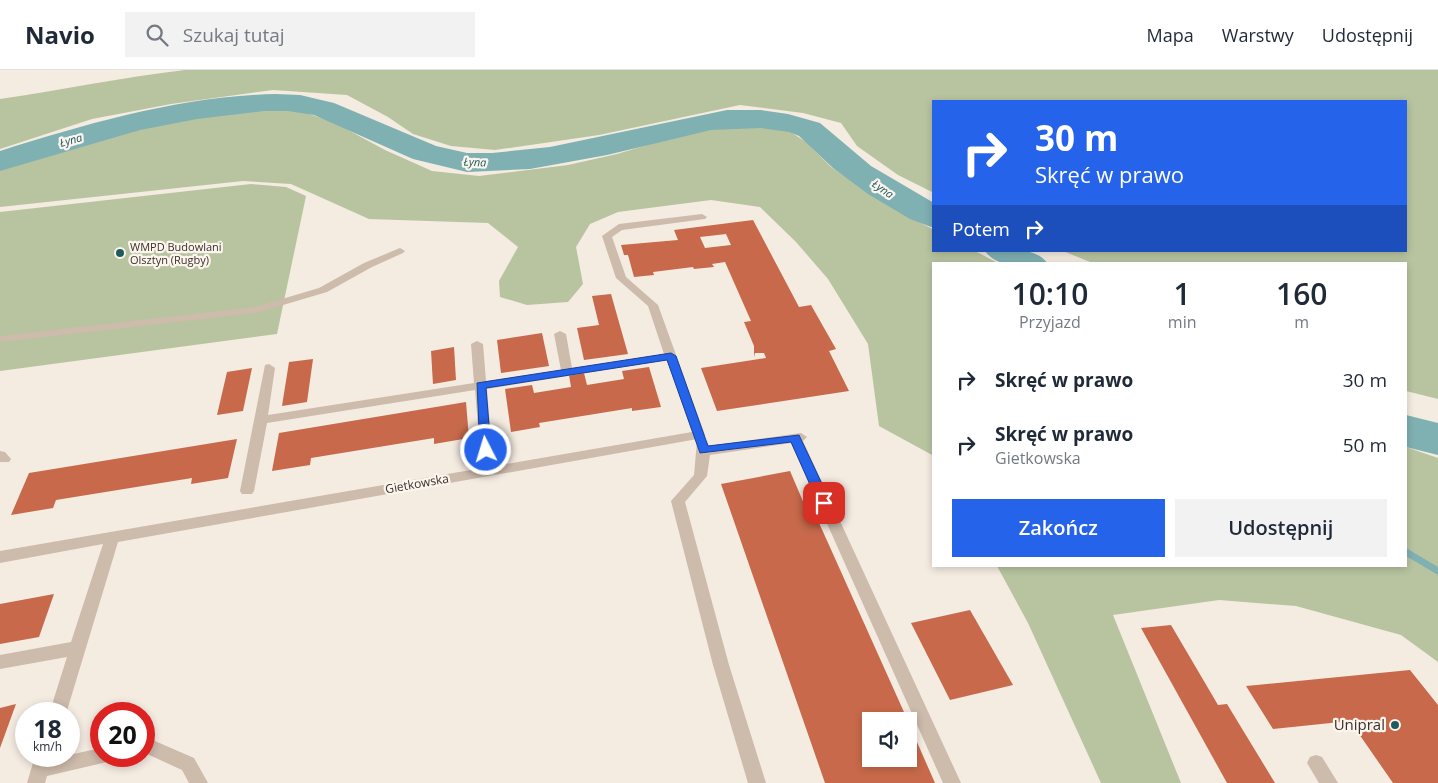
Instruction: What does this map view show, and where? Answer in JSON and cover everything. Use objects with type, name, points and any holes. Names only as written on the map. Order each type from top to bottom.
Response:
[{"type":"street","points":[[702,217],[618,227],[608,236],[621,278],[652,305],[704,451],[700,476],[678,501],[721,665],[757,783]]},
{"type":"street","points":[[0,339],[256,310],[323,290],[368,265],[400,251]]},
{"type":"street","points":[[560,334],[567,372]]},
{"type":"street","points":[[477,344],[486,450]]},
{"type":"street","points":[[260,420],[671,356]]},
{"type":"street","points":[[247,492],[270,368]]},
{"type":"street","name":"Gietkowska","points":[[0,557],[699,435]]},
{"type":"street","points":[[704,451],[798,437],[952,783]]},
{"type":"street","points":[[62,702],[112,538]]},
{"type":"street","points":[[0,662],[78,648]]},
{"type":"street","points":[[155,749],[188,764],[199,783]]},
{"type":"street","points":[[40,769],[90,758]]},
{"type":"street","points":[[1316,763],[1330,783]]},
{"type":"green space","points":[[185,70],[1438,70],[1438,399],[1407,391],[1407,262],[1090,262],[1065,252],[1407,252],[1407,100],[932,100],[932,192],[898,175],[857,146],[841,123],[803,113],[740,105],[599,135],[495,150],[451,146],[413,134],[388,117],[347,95],[273,90],[171,104],[92,119],[0,149],[0,99]]},
{"type":"green space","points":[[298,110],[335,123],[385,150],[432,171],[479,176],[568,165],[617,154],[717,124],[757,122],[786,129],[806,142],[831,167],[883,202],[932,229],[932,252],[977,252],[996,262],[932,262],[932,455],[879,426],[868,344],[828,279],[796,242],[760,207],[711,200],[618,212],[590,224],[576,247],[583,284],[568,302],[527,305],[500,297],[499,281],[518,247],[488,223],[369,219],[291,184],[243,181],[0,207],[0,167],[146,126],[195,117]]},
{"type":"green space","points":[[251,184],[286,187],[306,196],[277,334],[0,371],[0,212]]},
{"type":"green space","points":[[1407,447],[1438,458],[1438,662],[1401,635],[1296,606],[1219,600],[1113,615],[1181,783],[1101,783],[1028,623],[998,567],[1407,567]]},
{"type":"building","points":[[753,220],[799,307],[811,305],[836,349],[829,351],[849,391],[717,411],[701,368],[766,358],[764,353],[755,353],[754,357],[754,346],[744,322],[751,321],[725,262],[712,264],[714,267],[694,269],[693,267],[653,272],[654,275],[634,277],[628,255],[624,255],[621,245],[678,240],[674,230]],"holes":[[[726,234],[731,245],[705,248],[700,237]]]},
{"type":"building","points":[[611,294],[628,354],[584,360],[577,328],[599,325],[592,296]]},
{"type":"building","points":[[542,333],[549,366],[501,373],[497,340]]},
{"type":"building","points":[[454,347],[456,380],[433,384],[431,351]]},
{"type":"building","points":[[313,359],[307,402],[282,406],[289,362]]},
{"type":"building","points":[[649,367],[661,407],[632,411],[632,408],[539,423],[540,427],[511,432],[505,389],[532,385],[534,393],[571,387],[569,375],[584,373],[587,385],[624,379],[622,371]]},
{"type":"building","points":[[252,368],[243,411],[217,415],[227,372]]},
{"type":"building","points":[[466,402],[469,438],[434,444],[434,438],[311,458],[310,465],[272,471],[279,433]]},
{"type":"building","points":[[237,439],[228,478],[191,484],[192,478],[56,500],[53,508],[11,515],[29,473]]},
{"type":"building","points":[[790,471],[805,506],[811,505],[904,712],[862,712],[862,767],[917,767],[917,742],[935,783],[825,783],[721,484]]},
{"type":"building","points":[[54,594],[39,637],[0,644],[0,604]]},
{"type":"building","points":[[970,610],[1013,685],[950,700],[911,623]]},
{"type":"building","points":[[1171,625],[1218,705],[1227,704],[1275,783],[1227,783],[1141,628]]},
{"type":"building","name":"Unipral","points":[[1410,670],[1438,705],[1438,783],[1393,783],[1350,721],[1273,729],[1246,686]]},
{"type":"building","points":[[15,704],[0,748],[0,708]]},
{"type":"waterway","name":"Łyna","points":[[0,161],[83,135],[140,121],[197,110],[264,103],[300,104],[324,109],[425,153],[467,163],[492,163],[569,153],[711,121],[743,118],[761,119],[802,126],[810,130],[844,161],[869,180],[901,200],[932,216]]},
{"type":"waterway","name":"Łyna","points":[[1005,252],[1025,262]]},
{"type":"waterway","name":"Łyna","points":[[1407,431],[1438,439]]},
{"type":"waterway","points":[[1407,552],[1438,572]]},
{"type":"place","name":"WMPD Budowlani Olsztyn (Rugby)","points":[[120,253]]},
{"type":"place","name":"Unipral","points":[[1395,725]]},
{"type":"route","points":[[486,450],[480,385],[671,356],[704,451],[795,438],[824,503]]}]
